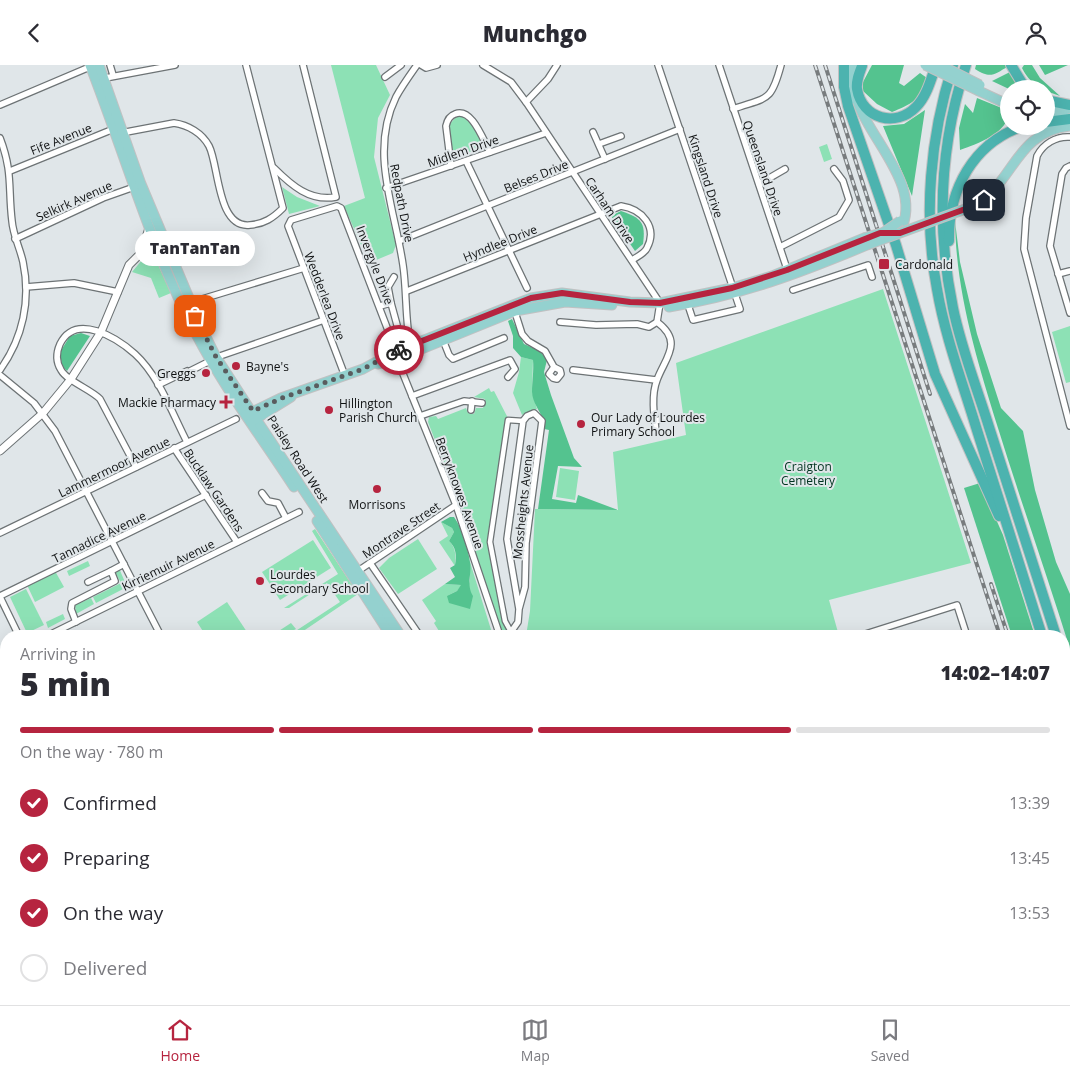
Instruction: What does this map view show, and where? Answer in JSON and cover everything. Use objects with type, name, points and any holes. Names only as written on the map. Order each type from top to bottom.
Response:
[{"type":"highway","points":[[844,65],[844,87],[848,105],[896,245],[930,358],[956,424],[1018,561]]},
{"type":"highway","points":[[861,67],[857,89],[864,105],[879,117],[897,119],[909,114],[920,103],[936,65]]},
{"type":"highway","points":[[953,65],[938,123],[931,174],[930,215],[934,271],[948,336],[1040,630]]},
{"type":"highway","points":[[966,65],[952,114],[943,183],[943,245],[953,310],[1054,630]]},
{"type":"highway","points":[[1011,65],[1020,80]]},
{"type":"highway","points":[[1055,102],[1070,105]]},
{"type":"highway","points":[[1055,120],[1070,118]]},
{"type":"highway","points":[[953,310],[949,229],[956,192],[971,164],[986,147],[1003,135]]},
{"type":"main road","name":"Paisley Road West","points":[[93,65],[100,79],[117,131],[160,245],[186,304],[213,358],[270,437],[298,488],[387,630]]},
{"type":"main road","points":[[926,65],[1000,96]]},
{"type":"main road","points":[[940,65],[1000,100]]},
{"type":"main road","points":[[861,67],[854,79],[857,100],[901,190],[908,211],[900,233]]},
{"type":"main road","points":[[1055,109],[1070,109]]},
{"type":"main road","points":[[1055,116],[1070,118]]},
{"type":"main road","points":[[411,349],[443,340],[531,298],[562,293],[659,306],[734,291],[789,273],[866,242],[900,233],[968,208],[994,192],[1024,148],[1041,134],[1070,126]]},
{"type":"main road","name":"Paisley Road West","points":[[137,186],[149,228],[160,245]]},
{"type":"main road","points":[[866,242],[894,227],[900,221],[902,208],[901,190]]},
{"type":"main road","points":[[881,233],[900,233]]},
{"type":"main road","points":[[253,415],[293,396],[513,308]]},
{"type":"main road","points":[[253,415],[274,410],[293,396]]},
{"type":"main road","points":[[270,437],[267,425],[274,410]]},
{"type":"main road","name":"Paisley Road West","points":[[253,415],[258,426],[289,473],[290,481],[298,488],[358,571],[397,630]]},
{"type":"street","points":[[0,105],[93,65]]},
{"type":"street","points":[[110,65],[113,75]]},
{"type":"street","points":[[100,79],[154,67],[175,65]]},
{"type":"street","points":[[246,65],[272,166],[292,187],[323,199],[336,197],[303,65]]},
{"type":"street","points":[[385,77],[401,65]]},
{"type":"street","name":"Redpath Drive","points":[[411,349],[407,291],[400,241],[386,188],[383,144],[387,123],[396,97],[417,65]]},
{"type":"street","points":[[421,65],[426,68],[437,65]]},
{"type":"street","name":"Carham Drive","points":[[486,65],[511,82],[526,102],[632,260],[659,306]]},
{"type":"street","points":[[526,102],[548,79],[558,65]]},
{"type":"street","name":"Kingsland Drive","points":[[658,65],[734,291]]},
{"type":"street","name":"Queensland Drive","points":[[718,65],[789,273]]},
{"type":"street","points":[[733,109],[770,95],[776,84],[781,65]]},
{"type":"street","points":[[450,166],[446,127],[447,120],[454,114],[463,113],[471,117],[490,152]]},
{"type":"street","name":"Fife Avenue","points":[[10,171],[117,131],[166,124],[182,125],[201,135],[209,147],[225,208],[232,220],[245,226],[261,224],[283,208],[272,166]]},
{"type":"street","name":"Belses Drive","points":[[400,241],[680,129]]},
{"type":"street","points":[[594,132],[605,159]]},
{"type":"street","name":"Midlem Drive","points":[[386,188],[546,133]]},
{"type":"street","points":[[599,144],[621,136]]},
{"type":"street","points":[[1070,137],[1052,141],[1043,147],[1037,156],[1023,243],[1070,426]]},
{"type":"street","points":[[0,139],[10,171],[12,219],[15,239],[23,264],[26,287],[26,303],[21,330],[13,351],[0,370]]},
{"type":"street","points":[[466,161],[527,288]]},
{"type":"street","points":[[1070,167],[1066,168],[1062,174],[1050,236],[1050,246],[1070,313]]},
{"type":"street","points":[[759,184],[785,169]]},
{"type":"street","points":[[780,247],[839,217],[849,200],[843,181],[834,169]]},
{"type":"street","name":"Selkirk Avenue","points":[[15,239],[103,198],[137,186]]},
{"type":"street","name":"Invergyle Drive","points":[[289,222],[337,205],[342,208],[380,305],[397,355]]},
{"type":"street","name":"Hyndlee Drive","points":[[407,291],[621,205],[640,212],[648,221],[650,239],[647,250],[632,260]]},
{"type":"street","name":"Wedderlea Drive","points":[[289,222],[288,226],[345,376]]},
{"type":"street","points":[[141,253],[149,228]]},
{"type":"street","points":[[0,451],[43,413],[71,379],[100,332],[129,265],[141,253],[160,245]]},
{"type":"street","points":[[794,290],[868,265],[872,277]]},
{"type":"street","points":[[186,304],[304,268]]},
{"type":"street","points":[[802,268],[808,285]]},
{"type":"street","points":[[1058,274],[1070,271]]},
{"type":"street","points":[[394,277],[388,287],[397,325]]},
{"type":"street","points":[[26,287],[74,283],[118,292]]},
{"type":"street","points":[[687,301],[693,320],[740,309],[734,291]]},
{"type":"street","points":[[380,305],[391,303]]},
{"type":"street","points":[[657,322],[659,306]]},
{"type":"street","points":[[513,308],[522,334],[528,341],[545,351],[554,367]]},
{"type":"street","points":[[158,385],[213,358],[324,320]]},
{"type":"street","points":[[560,322],[596,325],[636,324],[649,327],[657,322]]},
{"type":"street","points":[[656,431],[656,380],[671,347],[669,334],[657,322]]},
{"type":"street","points":[[136,467],[100,399],[91,390],[64,374],[58,364],[57,356],[60,343],[76,330],[84,329],[100,332],[135,355],[149,370],[158,385],[187,442]]},
{"type":"street","points":[[443,340],[449,355],[453,359],[504,338]]},
{"type":"street","name":"Berryknowes Avenue","points":[[397,355],[456,505],[498,630]]},
{"type":"street","points":[[412,396],[510,360],[515,369],[508,377]]},
{"type":"street","points":[[573,370],[656,380]]},
{"type":"street","points":[[0,375],[43,413],[87,491],[158,630]]},
{"type":"street","points":[[420,416],[464,401],[482,403]]},
{"type":"street","points":[[471,410],[472,401]]},
{"type":"street","name":"Mossheights Avenue","points":[[512,630],[518,622],[519,609],[525,587],[526,543],[542,421],[534,413],[527,416],[523,421],[507,539],[519,609]]},
{"type":"street","name":"Lammermoor Avenue","points":[[0,533],[236,419]]},
{"type":"street","points":[[655,421],[664,419]]},
{"type":"street","name":"Mossheights Avenue","points":[[510,630],[504,621],[490,543],[508,420],[523,421]]},
{"type":"street","name":"Bucklaw Gardens","points":[[174,448],[237,542]]},
{"type":"street","points":[[262,493],[268,501],[278,503],[286,519]]},
{"type":"street","name":"Tannadice Avenue","points":[[0,597],[206,495]]},
{"type":"street","name":"Montrave Street","points":[[358,571],[456,505]]},
{"type":"street","name":"Kirriemuir Avenue","points":[[59,630],[299,512]]},
{"type":"street","points":[[370,563],[416,630]]},
{"type":"street","points":[[88,582],[124,564]]},
{"type":"street","points":[[76,622],[71,609],[72,603],[115,581],[111,571]]},
{"type":"street","points":[[0,597],[16,630]]},
{"type":"street","points":[[878,630],[956,605],[965,630]]},
{"type":"green space","points":[[331,65],[376,65],[390,95],[378,118],[374,157],[396,245],[393,253],[369,263],[344,206],[365,198]]},
{"type":"green space","points":[[872,65],[904,65],[899,83],[904,86],[920,73],[927,78],[923,91],[905,107],[892,112],[877,104],[863,91],[863,82]]},
{"type":"green space","points":[[976,65],[1009,66],[995,74],[989,75],[975,69]]},
{"type":"green space","points":[[1024,65],[1032,65],[1042,80],[1031,80],[1022,68]]},
{"type":"green space","points":[[1039,65],[1068,65],[1045,75]]},
{"type":"green space","points":[[1012,71],[1019,80],[1000,80],[1000,85],[992,81]]},
{"type":"green space","points":[[977,98],[1000,107],[1000,129],[991,137],[960,150],[959,128],[965,104],[973,113]]},
{"type":"green space","points":[[925,110],[912,196],[883,126],[904,124]]},
{"type":"green space","points":[[464,116],[470,121],[484,147],[453,158],[449,125],[456,117]]},
{"type":"green space","points":[[827,144],[832,159],[824,162],[819,147]]},
{"type":"green space","points":[[282,187],[297,197],[320,206],[289,214]]},
{"type":"green space","points":[[621,211],[638,219],[643,226],[643,244],[635,251],[611,216]]},
{"type":"green space","points":[[955,221],[960,262],[977,334],[1001,408],[1023,431],[1035,490],[1056,562],[1070,594],[1070,630],[1064,630],[990,403],[969,326],[956,248]]},
{"type":"green space","points":[[151,257],[155,258],[171,293],[159,298],[151,278],[132,272],[142,260]]},
{"type":"green space","name":"Craigton Cemetery","points":[[883,289],[971,563],[829,600],[837,630],[527,630],[530,611],[535,509],[618,510],[613,452],[686,435],[676,363]]},
{"type":"green space","points":[[512,319],[524,344],[540,351],[547,360],[544,372],[551,395],[574,458],[582,467],[558,466],[552,499],[576,503],[578,495],[618,510],[538,509],[549,430],[544,429],[543,419],[534,402],[532,392],[533,360],[521,357],[513,348],[513,336],[508,321]]},
{"type":"green space","points":[[1070,326],[1070,382],[1066,383],[1052,332]]},
{"type":"green space","points":[[81,333],[90,336],[67,371],[62,366],[60,352],[70,336]]},
{"type":"green space","points":[[521,357],[533,360],[532,392],[537,409],[522,415],[513,393]]},
{"type":"green space","points":[[489,388],[491,392],[494,391],[510,422],[492,542],[507,630],[500,630],[497,623],[466,521],[428,422],[429,417],[436,416],[438,419],[466,408],[468,413],[474,414],[476,408],[483,408],[485,399],[474,397]]},
{"type":"green space","points":[[560,468],[579,471],[575,500],[556,497]]},
{"type":"green space","points":[[980,483],[1003,535],[1033,630],[1010,630],[964,488]]},
{"type":"green space","points":[[454,517],[460,527],[469,557],[470,587],[473,596],[470,609],[449,603],[447,596],[457,591],[461,585],[445,584],[455,577],[450,568],[455,565],[455,552],[449,541],[454,532],[452,528],[441,522]]},
{"type":"green space","points":[[441,522],[452,528],[454,532],[449,541],[454,549],[455,566],[439,542],[448,536]]},
{"type":"green space","points":[[315,529],[358,594],[305,630],[297,630],[340,602],[327,583],[289,608],[284,608],[338,574],[312,531]]},
{"type":"green space","points":[[418,539],[437,569],[398,594],[379,568],[389,558]]},
{"type":"green space","points":[[313,540],[331,568],[280,600],[262,572]]},
{"type":"green space","points":[[88,561],[90,566],[69,576],[67,571]]},
{"type":"green space","points":[[470,562],[491,630],[438,630],[434,623],[436,621],[422,600],[445,584],[462,585],[457,591],[447,596],[468,587]]},
{"type":"green space","points":[[119,568],[127,587],[96,603],[93,597],[121,583],[114,570]]},
{"type":"green space","points":[[55,571],[64,587],[35,602],[27,585]]},
{"type":"green space","points":[[26,589],[44,625],[33,630],[26,630],[10,597]]},
{"type":"green space","points":[[91,598],[94,604],[76,614],[75,605]]},
{"type":"green space","points":[[227,602],[246,630],[202,630],[197,622]]},
{"type":"green space","points":[[63,614],[65,619],[48,628],[46,622]]},
{"type":"green space","points":[[291,623],[296,629],[294,630],[280,630]]},
{"type":"railway","points":[[815,65],[998,630]]},
{"type":"railway","points":[[825,65],[930,394]]},
{"type":"railway","points":[[991,584],[1006,630]]},
{"type":"way so far","points":[[195,316],[216,357],[253,411],[282,398],[293,396],[363,369],[399,350]]},
{"type":"place","name":"Cardonald","points":[[884,264]]},
{"type":"place","name":"TanTanTan","points":[[195,316]]},
{"type":"place","name":"Bayne's","points":[[236,366]]},
{"type":"place","name":"Greggs","points":[[206,373]]},
{"type":"place","name":"Mackie Pharmacy","points":[[226,402]]},
{"type":"place","name":"Hillington Parish Church","points":[[329,410]]},
{"type":"place","name":"Our Lady of Lourdes Primary School","points":[[581,424]]},
{"type":"place","name":"Morrisons","points":[[377,489]]},
{"type":"place","name":"Lourdes Secondary School","points":[[260,581]]},
{"type":"route","points":[[399,350],[531,298],[562,293],[630,302],[660,303],[732,288],[787,270],[880,233],[900,233],[968,208],[984,200]]}]
